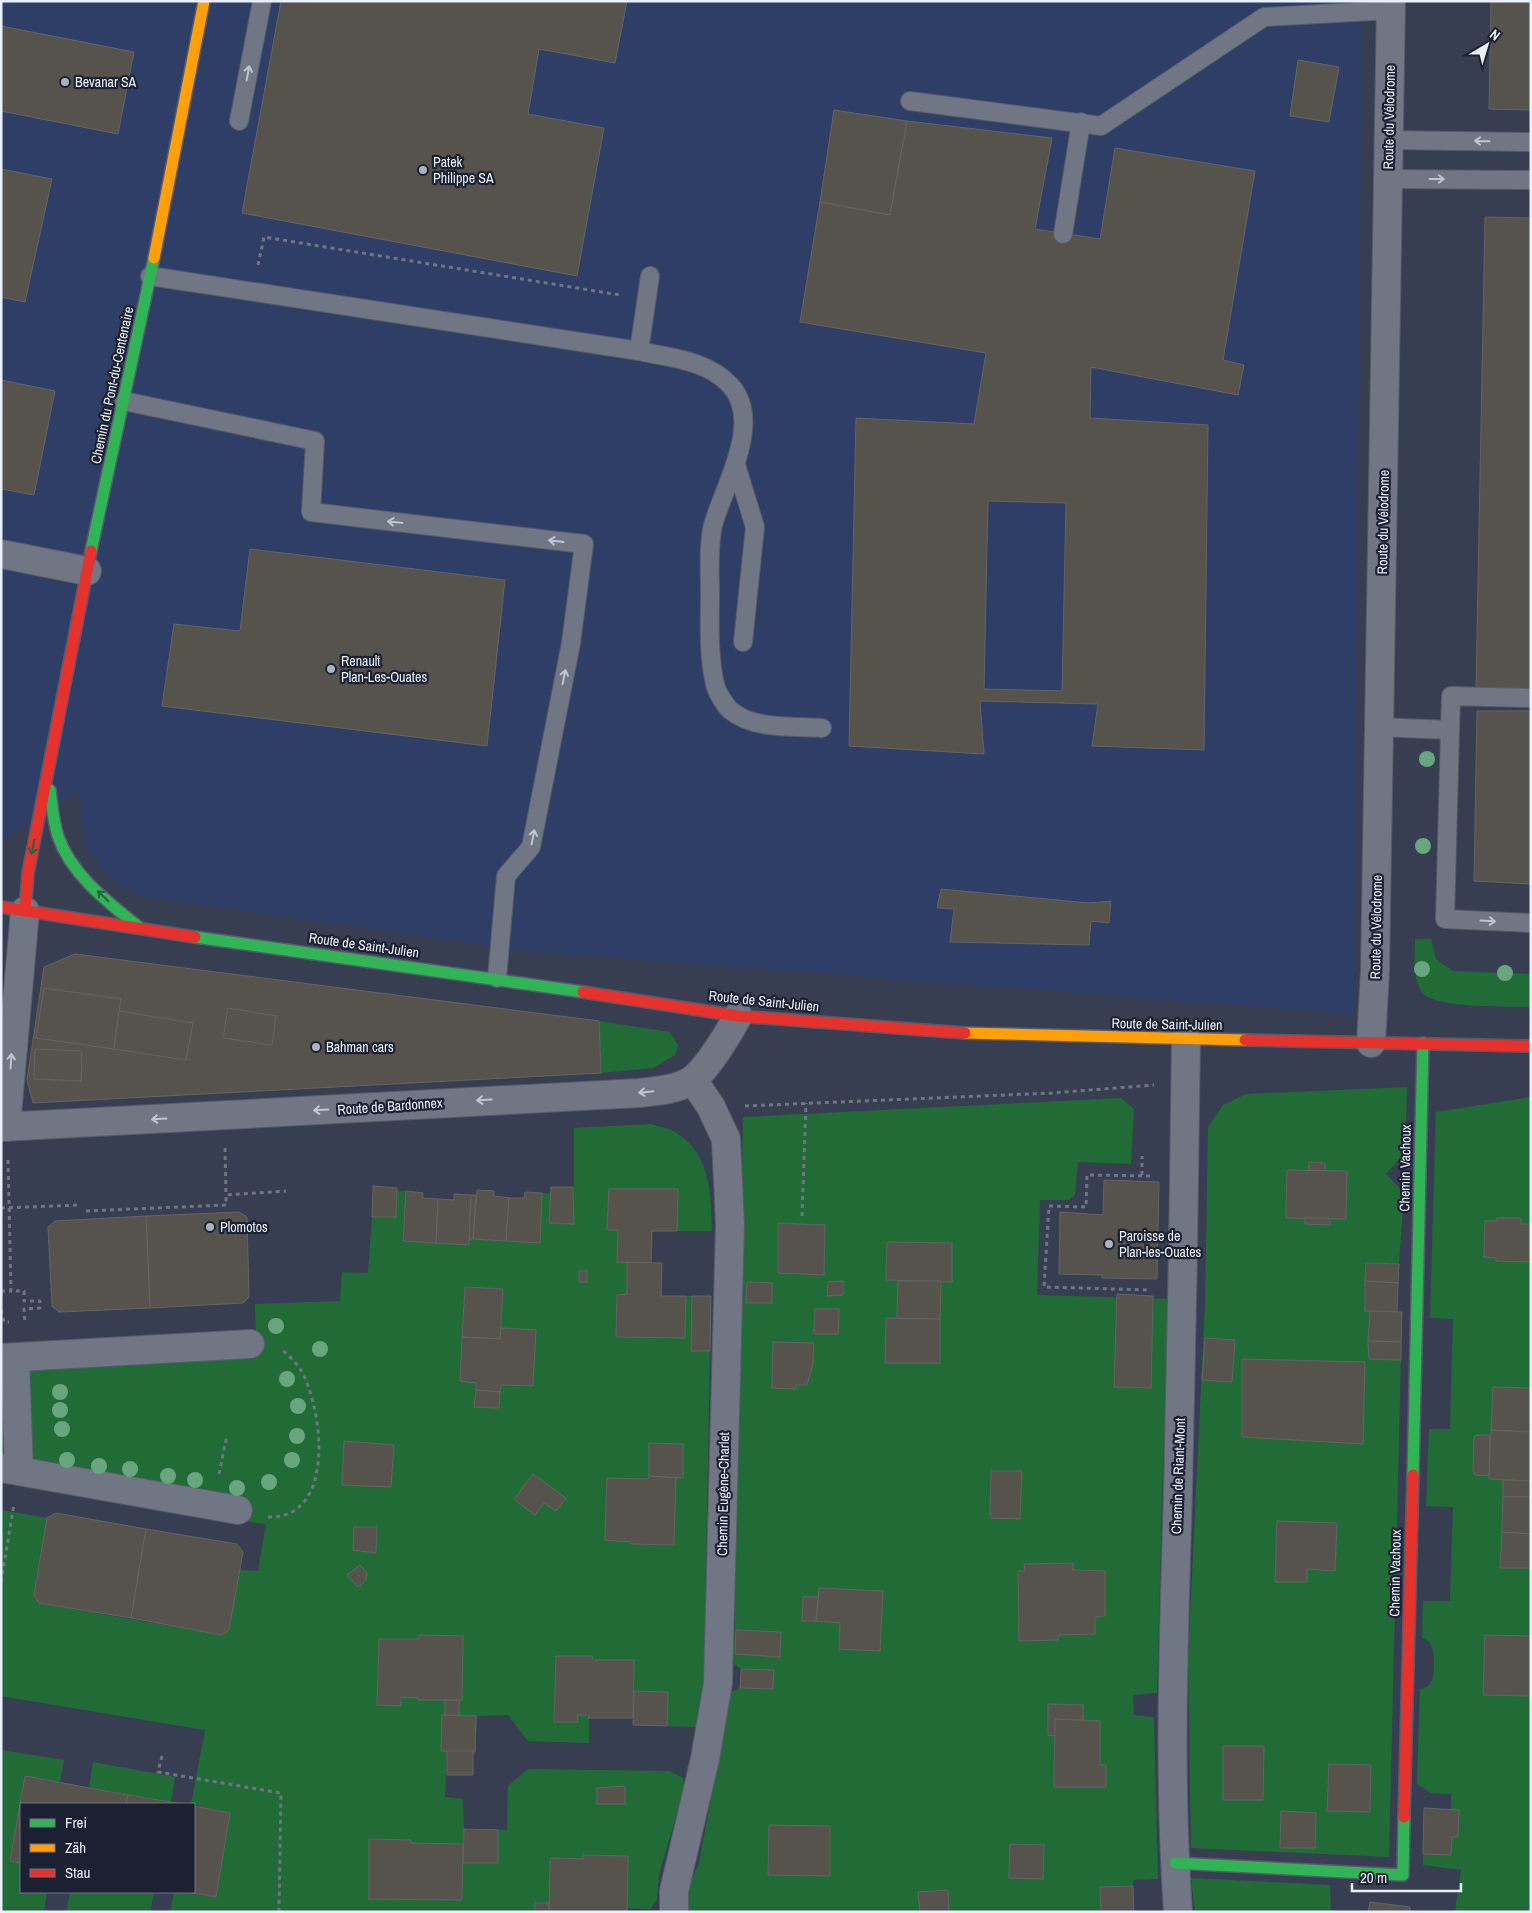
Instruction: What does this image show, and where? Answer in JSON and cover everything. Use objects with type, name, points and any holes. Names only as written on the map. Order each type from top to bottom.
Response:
[{"type":"street","name":"Chemin du Pont-du-Centenaire","points":[[13,909],[28,873],[87,571],[150,276],[204,1]]},
{"type":"street","name":"Route du Vélodrome","points":[[1371,1043],[1375,971],[1380,727],[1391,6]]},
{"type":"street","points":[[1,554],[87,571]]},
{"type":"street","name":"Chemin du Pont-du-Centenaire","points":[[47,774],[60,842],[77,870],[105,899],[140,928]]},
{"type":"street","points":[[5,1135],[13,909]]},
{"type":"street","name":"Route de Saint-Julien","points":[[13,909],[497,978],[738,1016],[946,1033],[1531,1046]]},
{"type":"street","name":"Route de Bardonnex","points":[[5,1135],[639,1093],[669,1089],[692,1080],[722,1044],[738,1016]]},
{"type":"street","name":"Chemin de Riant-Mont","points":[[1178,1912],[1175,1863],[1172,1675],[1183,1290],[1186,1039]]},
{"type":"street","name":"Chemin Vachoux","points":[[1175,1863],[1403,1876],[1423,1043]]},
{"type":"street","name":"Chemin Eugène-Charlet","points":[[674,1912],[674,1891],[705,1759],[718,1683],[730,1224],[726,1139],[711,1107],[692,1080]]},
{"type":"street","points":[[238,1510],[10,1470],[8,1358],[250,1344]]},
{"type":"lane","points":[[239,121],[262,1]]},
{"type":"lane","points":[[910,101],[1101,126],[1264,18],[1391,6]]},
{"type":"lane","points":[[1063,234],[1081,122]]},
{"type":"lane","points":[[1388,140],[1531,142]]},
{"type":"lane","points":[[1388,179],[1531,180]]},
{"type":"lane","points":[[150,276],[639,351],[699,364],[730,385],[742,403],[742,426],[736,465],[713,525],[710,550],[711,657],[715,687],[730,710],[752,722],[822,728]]},
{"type":"lane","points":[[639,351],[650,276]]},
{"type":"lane","points":[[124,401],[315,441],[311,512],[584,544],[571,643],[531,847],[506,876],[497,978]]},
{"type":"lane","points":[[736,465],[755,527],[743,642]]},
{"type":"lane","points":[[1531,698],[1451,696],[1445,919],[1531,923]]},
{"type":"lane","points":[[1380,727],[1450,730]]},
{"type":"path","points":[[253,292],[264,238],[646,300]]},
{"type":"path","points":[[802,1216],[806,1103]]},
{"type":"path","points":[[5,1135],[11,1291]]},
{"type":"path","points":[[86,1211],[226,1204],[225,1139]]},
{"type":"path","points":[[1142,1156],[1142,1175]]},
{"type":"path","points":[[1150,1176],[1087,1175],[1086,1207],[1049,1206],[1044,1287],[1183,1290]]},
{"type":"path","points":[[226,1195],[286,1192]]},
{"type":"path","points":[[1,1208],[80,1205]]},
{"type":"path","points":[[1,1301],[1,1292],[24,1291],[24,1301],[40,1301],[40,1308],[24,1309]]},
{"type":"path","points":[[1,1310],[4,1322],[25,1321]]},
{"type":"path","points":[[238,1510],[270,1517],[289,1514],[304,1504],[316,1482],[318,1432],[311,1394],[301,1370],[282,1349],[261,1340],[250,1344]]},
{"type":"path","points":[[212,1505],[227,1435]]},
{"type":"path","points":[[1,1582],[10,1470]]},
{"type":"path","points":[[162,1756],[158,1772],[281,1792],[279,1912]]},
{"type":"shaded area","points":[[1,1],[1362,1],[1354,1014],[537,952],[138,896],[108,876],[84,842],[80,792],[1,840]]},
{"type":"green space","points":[[1415,939],[1431,939],[1436,959],[1453,971],[1531,974],[1531,1007],[1473,1006],[1441,1001],[1429,997],[1422,992],[1417,980]]},
{"type":"green space","points":[[599,1021],[670,1032],[678,1046],[675,1055],[653,1068],[601,1073]]},
{"type":"green space","points":[[1407,1087],[1405,1153],[1386,1174],[1404,1193],[1399,1264],[1366,1263],[1365,1311],[1402,1312],[1389,1857],[1191,1848],[1188,1660],[1205,1304],[1208,1127],[1223,1105],[1246,1094]]},
{"type":"green space","points":[[1531,1097],[1531,1912],[1455,1912],[1461,1870],[1423,1865],[1423,1854],[1451,1855],[1452,1837],[1458,1836],[1459,1810],[1451,1810],[1451,1794],[1431,1793],[1417,1784],[1420,1689],[1427,1687],[1431,1682],[1434,1664],[1431,1645],[1422,1638],[1423,1601],[1450,1601],[1453,1507],[1426,1506],[1429,1429],[1450,1429],[1453,1319],[1430,1318],[1436,1112]]},
{"type":"green space","points":[[1121,1098],[1134,1109],[1131,1164],[1078,1162],[1075,1195],[1069,1200],[1040,1200],[1037,1295],[1173,1299],[1163,1465],[1157,1693],[1133,1695],[1134,1715],[1154,1717],[1158,1879],[1133,1880],[1134,1912],[689,1912],[689,1886],[699,1863],[731,1692],[740,1688],[741,1669],[734,1664],[743,1117]]},
{"type":"green space","points":[[651,1124],[668,1129],[677,1133],[688,1142],[697,1153],[707,1177],[711,1203],[712,1231],[652,1231],[651,1263],[662,1263],[662,1296],[711,1296],[704,1675],[696,1727],[633,1725],[633,1718],[589,1718],[589,1743],[528,1741],[508,1715],[477,1716],[475,1752],[447,1751],[445,1797],[463,1799],[464,1829],[507,1830],[508,1786],[528,1769],[670,1771],[683,1778],[684,1790],[659,1874],[657,1900],[650,1909],[627,1908],[627,1912],[170,1912],[174,1893],[216,1897],[230,1813],[191,1803],[205,1730],[1,1696],[1,1510],[47,1518],[34,1595],[39,1603],[221,1635],[229,1629],[240,1570],[258,1571],[266,1524],[242,1521],[1,1461],[1,1363],[256,1351],[255,1304],[340,1301],[342,1272],[368,1273],[372,1217],[396,1217],[397,1191],[406,1191],[403,1241],[469,1245],[469,1239],[540,1243],[542,1193],[551,1194],[574,1224],[574,1128]]},
{"type":"green space","points":[[1,1750],[64,1760],[60,1782],[25,1776],[10,1860],[20,1863],[20,1893],[47,1893],[44,1912],[1,1911]]},
{"type":"green space","points":[[93,1762],[175,1777],[171,1802],[89,1788]]},
{"type":"green space","points":[[1191,1878],[1330,1885],[1331,1912],[1195,1912]]},
{"type":"green space","points":[[70,1893],[154,1893],[150,1912],[66,1912]]},
{"type":"building","name":"Patek Philippe SA","points":[[281,1],[627,1],[615,63],[539,49],[528,114],[604,128],[577,276],[242,213]]},
{"type":"building","points":[[1491,1],[1531,1],[1531,110],[1489,109]]},
{"type":"building","name":"Bevanar SA","points":[[1,26],[134,52],[118,134],[1,111]]},
{"type":"building","points":[[1298,60],[1339,67],[1329,122],[1290,116]]},
{"type":"building","points":[[834,110],[907,121],[890,215],[820,202]]},
{"type":"building","points":[[907,121],[1052,138],[1035,229],[1100,239],[1115,148],[1255,171],[1223,360],[1244,365],[1238,395],[1091,367],[1090,418],[1208,425],[1204,750],[1092,746],[1098,704],[980,701],[984,754],[849,746],[856,418],[974,424],[986,353],[800,322],[820,202],[890,215]],"holes":[[[988,501],[1066,503],[1062,691],[984,689]]]},
{"type":"building","points":[[1,169],[52,179],[25,302],[1,297]]},
{"type":"building","points":[[1485,217],[1531,218],[1531,689],[1476,688]]},
{"type":"building","points":[[1,380],[55,391],[34,495],[1,489]]},
{"type":"building","name":"Renault Plan-Les-Ouates","points":[[250,549],[505,580],[487,746],[162,706],[174,624],[240,631]]},
{"type":"building","points":[[1477,711],[1531,711],[1531,884],[1474,881]]},
{"type":"building","points":[[941,889],[1089,903],[1111,901],[1109,923],[1091,921],[1089,945],[950,942],[954,909],[937,908]]},
{"type":"building","name":"Bahman cars","points":[[75,954],[599,1021],[601,1073],[33,1103],[27,1080],[44,967]]},
{"type":"building","points":[[44,988],[121,999],[114,1049],[36,1038]]},
{"type":"building","points":[[228,1008],[276,1016],[272,1045],[223,1038]]},
{"type":"building","points":[[119,1011],[193,1023],[186,1060],[114,1049]]},
{"type":"building","points":[[35,1049],[82,1051],[81,1081],[34,1079]]},
{"type":"building","points":[[1309,1162],[1325,1163],[1325,1171],[1309,1170]]},
{"type":"building","points":[[1287,1170],[1347,1171],[1346,1219],[1286,1218]]},
{"type":"building","name":"Paroisse de Plan-les-Ouates","points":[[1104,1180],[1159,1182],[1157,1279],[1102,1278],[1102,1275],[1059,1274],[1060,1212],[1103,1215]]},
{"type":"building","points":[[373,1186],[397,1188],[396,1217],[372,1217]]},
{"type":"building","points":[[551,1187],[573,1187],[574,1224],[549,1223]]},
{"type":"building","points":[[609,1189],[678,1189],[677,1231],[652,1231],[651,1264],[617,1262],[618,1230],[607,1230]]},
{"type":"building","points":[[477,1190],[494,1191],[494,1196],[509,1198],[506,1241],[473,1239]]},
{"type":"building","points":[[406,1191],[423,1193],[423,1198],[438,1199],[436,1243],[403,1241]]},
{"type":"building","points":[[525,1192],[542,1193],[540,1243],[506,1241],[509,1198],[524,1198]]},
{"type":"building","points":[[454,1194],[471,1195],[469,1245],[436,1243],[438,1199],[454,1200]]},
{"type":"building","points":[[471,1195],[476,1195],[473,1239],[469,1239]]},
{"type":"building","points":[[239,1212],[247,1217],[249,1297],[243,1303],[150,1308],[146,1216]]},
{"type":"building","points":[[146,1216],[150,1308],[59,1312],[52,1306],[48,1227],[55,1221]]},
{"type":"building","points":[[1305,1218],[1330,1218],[1330,1225],[1305,1224]]},
{"type":"building","points":[[1497,1218],[1521,1218],[1521,1224],[1531,1224],[1531,1262],[1496,1261],[1496,1258],[1484,1257],[1485,1221],[1497,1221]]},
{"type":"building","points":[[778,1223],[825,1225],[824,1275],[778,1273]]},
{"type":"building","points":[[887,1242],[952,1243],[952,1282],[886,1280]]},
{"type":"building","points":[[627,1262],[662,1263],[661,1296],[686,1296],[685,1338],[616,1337],[617,1295],[627,1294]]},
{"type":"building","points":[[1366,1263],[1399,1264],[1398,1283],[1365,1281]]},
{"type":"building","points":[[579,1271],[587,1271],[587,1282],[579,1282]]},
{"type":"building","points":[[843,1281],[843,1295],[827,1296],[828,1282]]},
{"type":"building","points":[[898,1281],[941,1281],[940,1319],[897,1319]]},
{"type":"building","points":[[1365,1281],[1398,1283],[1397,1312],[1365,1311]]},
{"type":"building","points":[[747,1282],[772,1283],[772,1303],[746,1303]]},
{"type":"building","points":[[465,1287],[503,1289],[500,1339],[462,1337]]},
{"type":"building","points":[[1117,1294],[1153,1296],[1151,1388],[1114,1387]]},
{"type":"building","points":[[692,1296],[711,1296],[710,1351],[691,1351]]},
{"type":"building","points":[[815,1309],[839,1309],[838,1334],[814,1334]]},
{"type":"building","points":[[1370,1311],[1402,1312],[1401,1342],[1368,1341]]},
{"type":"building","points":[[886,1318],[940,1319],[940,1363],[885,1363]]},
{"type":"building","points":[[501,1328],[536,1330],[533,1386],[501,1385],[500,1392],[476,1390],[476,1383],[460,1381],[462,1337],[500,1339]]},
{"type":"building","points":[[1205,1338],[1235,1340],[1232,1382],[1202,1380]]},
{"type":"building","points":[[1368,1341],[1401,1342],[1401,1360],[1369,1359]]},
{"type":"building","points":[[773,1342],[814,1343],[813,1364],[807,1385],[796,1385],[795,1389],[772,1388]]},
{"type":"building","points":[[1242,1359],[1365,1362],[1363,1444],[1242,1437]]},
{"type":"building","points":[[1493,1387],[1531,1388],[1531,1432],[1491,1430]]},
{"type":"building","points":[[476,1390],[500,1392],[499,1408],[474,1407]]},
{"type":"building","points":[[1491,1430],[1531,1432],[1531,1481],[1489,1479]]},
{"type":"building","points":[[1477,1435],[1490,1435],[1489,1476],[1475,1475],[1473,1472],[1474,1437]]},
{"type":"building","points":[[344,1441],[394,1445],[391,1487],[342,1485]]},
{"type":"building","points":[[649,1443],[683,1444],[683,1478],[649,1476]]},
{"type":"building","points":[[991,1471],[1022,1471],[1020,1519],[990,1518]]},
{"type":"building","points":[[533,1474],[566,1498],[556,1511],[544,1503],[535,1515],[514,1499]]},
{"type":"building","points":[[649,1476],[676,1478],[674,1545],[631,1544],[631,1542],[605,1540],[607,1478],[648,1479]]},
{"type":"building","points":[[1503,1480],[1531,1481],[1531,1497],[1503,1497]]},
{"type":"building","points":[[1503,1497],[1531,1497],[1531,1534],[1502,1532]]},
{"type":"building","points":[[56,1513],[146,1529],[131,1618],[39,1603],[34,1595],[47,1518]]},
{"type":"building","points":[[1277,1521],[1337,1523],[1335,1571],[1307,1569],[1307,1582],[1275,1582]]},
{"type":"building","points":[[354,1527],[377,1527],[376,1553],[353,1550]]},
{"type":"building","points":[[146,1529],[237,1544],[243,1552],[229,1630],[221,1635],[131,1618]]},
{"type":"building","points":[[1502,1532],[1531,1534],[1531,1568],[1500,1568]]},
{"type":"building","points":[[1073,1563],[1073,1570],[1105,1571],[1105,1616],[1095,1617],[1095,1634],[1058,1635],[1058,1640],[1019,1641],[1018,1571],[1025,1571],[1024,1564]]},
{"type":"building","points":[[360,1565],[367,1573],[366,1580],[358,1587],[347,1575]]},
{"type":"building","points":[[819,1588],[883,1591],[880,1651],[839,1649],[840,1623],[816,1621]]},
{"type":"building","points":[[803,1597],[818,1597],[816,1621],[802,1621]]},
{"type":"building","points":[[736,1630],[781,1632],[780,1657],[735,1654]]},
{"type":"building","points":[[419,1635],[463,1636],[462,1700],[418,1700],[418,1698],[401,1697],[401,1706],[377,1705],[379,1639],[419,1639]]},
{"type":"building","points":[[1485,1635],[1531,1636],[1531,1696],[1483,1695]]},
{"type":"building","points":[[556,1656],[592,1656],[593,1660],[634,1660],[633,1718],[588,1718],[589,1715],[577,1715],[578,1722],[554,1722]]},
{"type":"building","points":[[741,1669],[774,1670],[773,1689],[740,1688]]},
{"type":"building","points":[[634,1691],[668,1692],[667,1726],[633,1725]]},
{"type":"building","points":[[445,1700],[459,1701],[459,1716],[445,1715]]},
{"type":"building","points":[[1048,1704],[1083,1705],[1083,1720],[1055,1719],[1055,1736],[1048,1735]]},
{"type":"building","points":[[442,1715],[476,1716],[475,1752],[441,1751]]},
{"type":"building","points":[[1055,1719],[1100,1721],[1100,1765],[1106,1765],[1106,1787],[1054,1787]]},
{"type":"building","points":[[1223,1746],[1264,1746],[1263,1800],[1223,1800]]},
{"type":"building","points":[[447,1751],[473,1751],[473,1775],[447,1775]]},
{"type":"building","points":[[1329,1764],[1371,1765],[1370,1812],[1327,1811]]},
{"type":"building","points":[[25,1776],[128,1795],[126,1803],[20,1803]]},
{"type":"building","points":[[625,1786],[625,1804],[597,1804],[597,1788]]},
{"type":"building","points":[[128,1795],[176,1803],[126,1803]]},
{"type":"building","points":[[20,1804],[20,1863],[10,1861]]},
{"type":"building","points":[[195,1806],[230,1813],[216,1897],[192,1893],[195,1893]]},
{"type":"building","points":[[1424,1808],[1459,1810],[1458,1837],[1452,1837],[1451,1855],[1423,1854]]},
{"type":"building","points":[[1281,1811],[1316,1813],[1315,1848],[1280,1848]]},
{"type":"building","points":[[769,1825],[830,1826],[830,1876],[768,1875]]},
{"type":"building","points":[[464,1829],[498,1830],[498,1863],[463,1863]]},
{"type":"building","points":[[369,1839],[411,1840],[411,1843],[463,1844],[462,1900],[369,1899]]},
{"type":"building","points":[[1010,1844],[1044,1845],[1043,1879],[1009,1878]]},
{"type":"building","points":[[583,1855],[628,1856],[627,1912],[549,1912],[550,1858],[583,1859]]},
{"type":"building","points":[[1133,1886],[1134,1912],[1101,1912],[1100,1887]]},
{"type":"building","points":[[948,1890],[949,1912],[920,1912],[918,1892]]},
{"type":"building","points":[[1370,1902],[1410,1907],[1410,1912],[1368,1912]]},
{"type":"building","points":[[535,1903],[549,1903],[549,1912],[535,1912]]},
{"type":"traffic: fast","points":[[91,551],[154,258]]},
{"type":"traffic: fast","points":[[50,790],[56,830],[64,850],[72,863],[92,887],[140,928]]},
{"type":"traffic: fast","points":[[195,937],[583,992]]},
{"type":"traffic: fast","points":[[1413,1475],[1423,1043]]},
{"type":"traffic: fast","points":[[1175,1863],[1403,1875],[1404,1817]]},
{"type":"traffic: slow","points":[[154,258],[204,1]]},
{"type":"traffic: slow","points":[[965,1033],[1245,1040]]},
{"type":"traffic: jam","points":[[25,911],[28,873],[91,551]]},
{"type":"traffic: jam","points":[[1,907],[195,937]]},
{"type":"traffic: jam","points":[[583,992],[738,1016],[965,1033]]},
{"type":"traffic: jam","points":[[1245,1040],[1531,1046]]},
{"type":"traffic: jam","points":[[1404,1817],[1413,1475]]},
{"type":"place","name":"Bevanar SA","points":[[65,82]]},
{"type":"place","name":"Patek Philippe SA","points":[[423,170]]},
{"type":"place","name":"Renault Plan-Les-Ouates","points":[[331,669]]},
{"type":"place","name":"Bahman cars","points":[[316,1047]]},
{"type":"place","name":"Plomotos","points":[[210,1227]]},
{"type":"place","name":"Paroisse de Plan-les-Ouates","points":[[1109,1244]]}]
